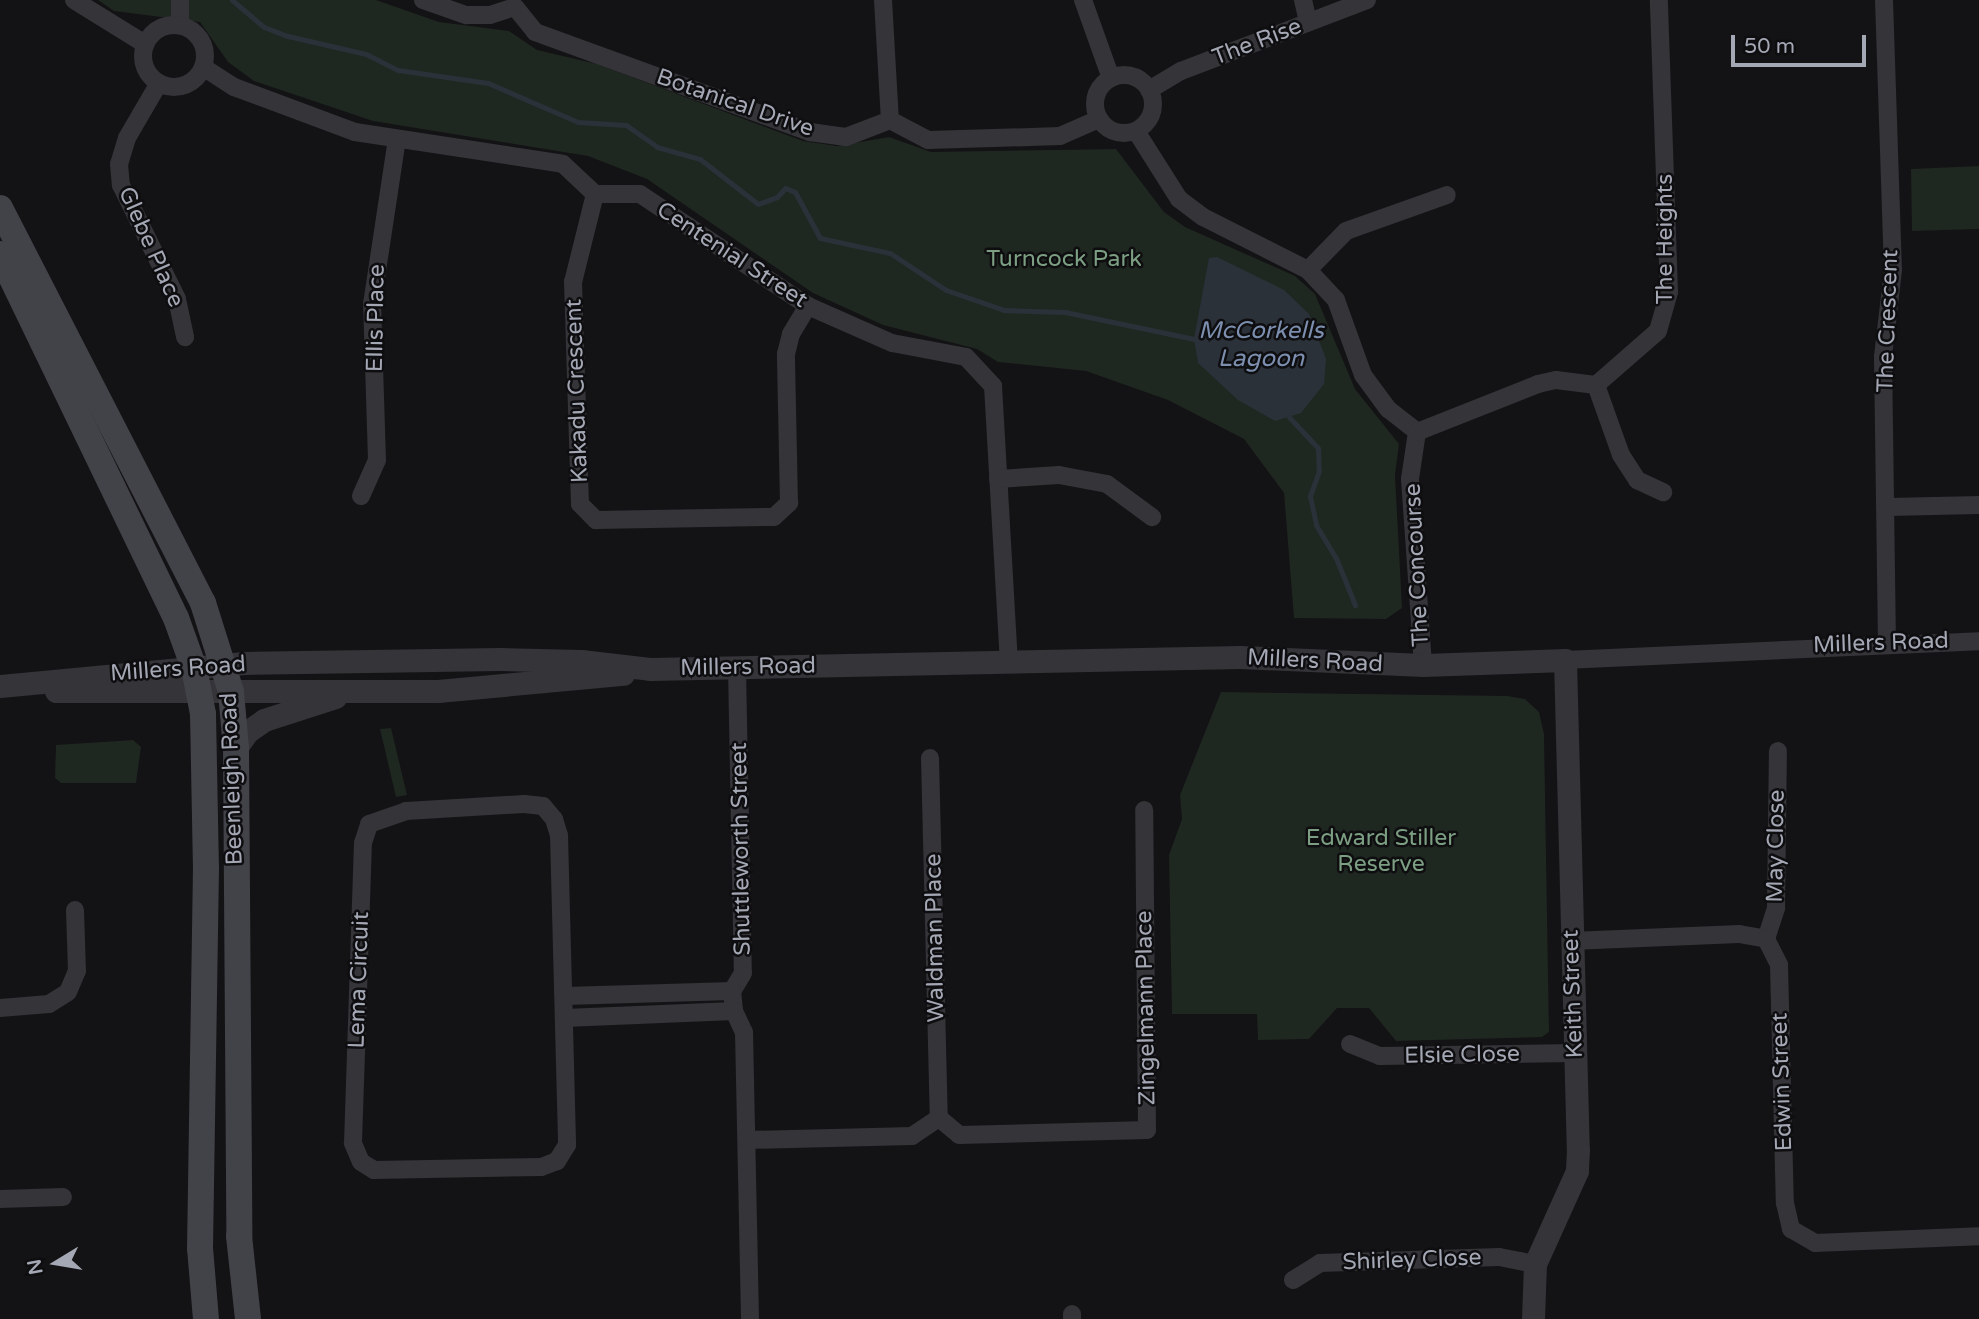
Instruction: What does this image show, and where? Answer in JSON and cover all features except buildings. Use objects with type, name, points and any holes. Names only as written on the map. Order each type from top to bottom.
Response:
[{"type":"main road","name":"Beenleigh Road","points":[[0,208],[187,568],[224,665],[231,692],[236,748],[239,1236],[248,1319]]},
{"type":"main road","name":"Beenleigh Road","points":[[0,254],[176,618],[196,680],[206,750],[200,1248],[206,1319]]},
{"type":"street","points":[[74,0],[145,44]]},
{"type":"street","points":[[180,0],[180,25]]},
{"type":"street","name":"Botanical Drive","points":[[423,0],[466,15],[490,15],[516,3],[535,32],[810,132],[846,137],[890,120]]},
{"type":"street","points":[[883,0],[890,120],[928,140],[1060,136],[1099,120]]},
{"type":"street","points":[[1083,0],[1111,78]]},
{"type":"street","points":[[1303,0],[1308,22]]},
{"type":"street","name":"The Rise","points":[[1149,90],[1181,71],[1367,0]]},
{"type":"street","name":"The Heights","points":[[1596,385],[1651,338],[1666,313],[1669,292],[1659,0]]},
{"type":"street","name":"The Crescent","points":[[1884,0],[1893,270],[1883,357],[1888,508],[1887,642]]},
{"type":"street","points":[[180,25],[199,37],[206,57],[203,67],[186,85],[159,83],[145,67],[145,44],[159,28],[180,25]]},
{"type":"street","points":[[203,67],[234,86],[355,132],[563,164],[595,194]]},
{"type":"street","points":[[1132,76],[1149,90],[1151,113],[1136,131],[1115,132],[1099,120],[1095,99],[1111,78],[1132,76]]},
{"type":"street","name":"Glebe Place","points":[[159,83],[127,138],[119,164],[121,185],[177,299],[185,337]]},
{"type":"street","points":[[1136,131],[1180,199],[1203,217],[1308,270],[1336,300],[1363,375],[1388,409],[1417,432],[1538,383],[1556,380],[1596,385],[1621,455],[1637,480],[1663,492]]},
{"type":"street","name":"Ellis Place","points":[[361,496],[377,460],[372,303],[397,139]]},
{"type":"street","name":"Centenial Street","points":[[595,194],[640,194],[808,306],[892,343],[966,357],[993,386],[1009,662]]},
{"type":"street","name":"Kakadu Crescent","points":[[595,194],[573,282],[580,503],[596,520],[774,517],[789,503],[786,354],[791,334],[808,306]]},
{"type":"street","points":[[1308,270],[1346,231],[1447,195]]},
{"type":"street","name":"The Concourse","points":[[1417,432],[1410,479],[1423,665]]},
{"type":"street","points":[[998,479],[1059,475],[1107,484],[1152,517]]},
{"type":"street","points":[[1888,508],[1979,505]]},
{"type":"street","name":"Millers Road","points":[[196,680],[224,665],[500,659],[581,661],[650,669],[1240,657],[1423,665],[1887,642],[1979,641]]},
{"type":"street","name":"Keith Street","points":[[1534,1319],[1535,1264],[1577,1171],[1565,660]]},
{"type":"street","name":"Shuttleworth Street","points":[[737,668],[743,973],[732,990],[734,1011],[744,1032],[750,1319]]},
{"type":"street","name":"Millers Road","points":[[0,688],[196,680],[231,692],[355,691],[576,681],[650,669]]},
{"type":"street","points":[[236,748],[247,732],[264,720],[355,691]]},
{"type":"street","name":"May Close","points":[[1766,939],[1776,908],[1777,751]]},
{"type":"street","name":"Waldman Place","points":[[930,758],[939,1118]]},
{"type":"street","name":"Lema Circuit","points":[[543,806],[554,819],[559,835],[565,1018],[566,1145],[557,1161],[541,1167],[374,1170],[361,1162],[353,1143],[363,843],[369,824],[405,811],[543,806]]},
{"type":"street","name":"Zingelmann Place","points":[[939,1118],[959,1135],[1147,1130],[1144,810]]},
{"type":"street","points":[[0,1008],[49,1004],[68,992],[76,971],[75,910]]},
{"type":"street","points":[[1572,941],[1740,934],[1766,939]]},
{"type":"street","name":"Edwin Street","points":[[1766,939],[1779,965],[1785,1203],[1791,1229],[1815,1243],[1979,1236]]},
{"type":"street","points":[[565,996],[732,990]]},
{"type":"street","points":[[565,1018],[734,1011]]},
{"type":"street","name":"Elsie Close","points":[[1350,1044],[1380,1056],[1576,1053]]},
{"type":"street","points":[[747,1140],[912,1136],[939,1118]]},
{"type":"street","points":[[0,1199],[63,1197]]},
{"type":"street","name":"Shirley Close","points":[[1293,1280],[1320,1264],[1499,1257],[1535,1264]]},
{"type":"green space","name":"Turncock Park","points":[[98,0],[376,0],[439,22],[509,31],[537,50],[597,64],[803,141],[837,146],[889,137],[931,152],[1116,149],[1164,212],[1185,227],[1295,276],[1315,294],[1355,389],[1399,444],[1395,475],[1402,608],[1386,619],[1294,618],[1284,493],[1244,439],[1168,400],[1086,371],[998,362],[977,349],[883,325],[813,293],[647,179],[588,156],[373,121],[254,81],[228,62],[200,22],[114,11]]},
{"type":"green space","points":[[1979,166],[1979,229],[1912,231],[1911,169]]},
{"type":"green space","name":"Edward Stiller Reserve","points":[[1221,692],[1507,696],[1525,699],[1539,712],[1544,734],[1549,1032],[1542,1037],[1396,1041],[1369,1008],[1337,1008],[1309,1039],[1258,1040],[1257,1014],[1172,1014],[1169,855],[1182,819],[1180,795]]},
{"type":"green space","points":[[391,728],[407,795],[396,797],[380,729]]},
{"type":"green space","points":[[133,740],[141,747],[136,783],[61,783],[55,778],[56,745]]},
{"type":"water","name":"McCorkells Lagoon","points":[[1217,257],[1284,290],[1309,314],[1326,359],[1324,384],[1301,413],[1275,421],[1238,400],[1198,363],[1194,339],[1209,258]]},
{"type":"waterway","points":[[232,0],[264,27],[288,36],[366,54],[398,70],[488,83],[578,122],[626,125],[657,147],[700,159],[758,204],[777,197],[785,188],[795,192],[820,238],[890,253],[946,290],[1004,310],[1065,312],[1194,339]]},
{"type":"waterway","points":[[1289,417],[1318,448],[1319,471],[1310,496],[1316,525],[1336,558],[1355,605]]}]
